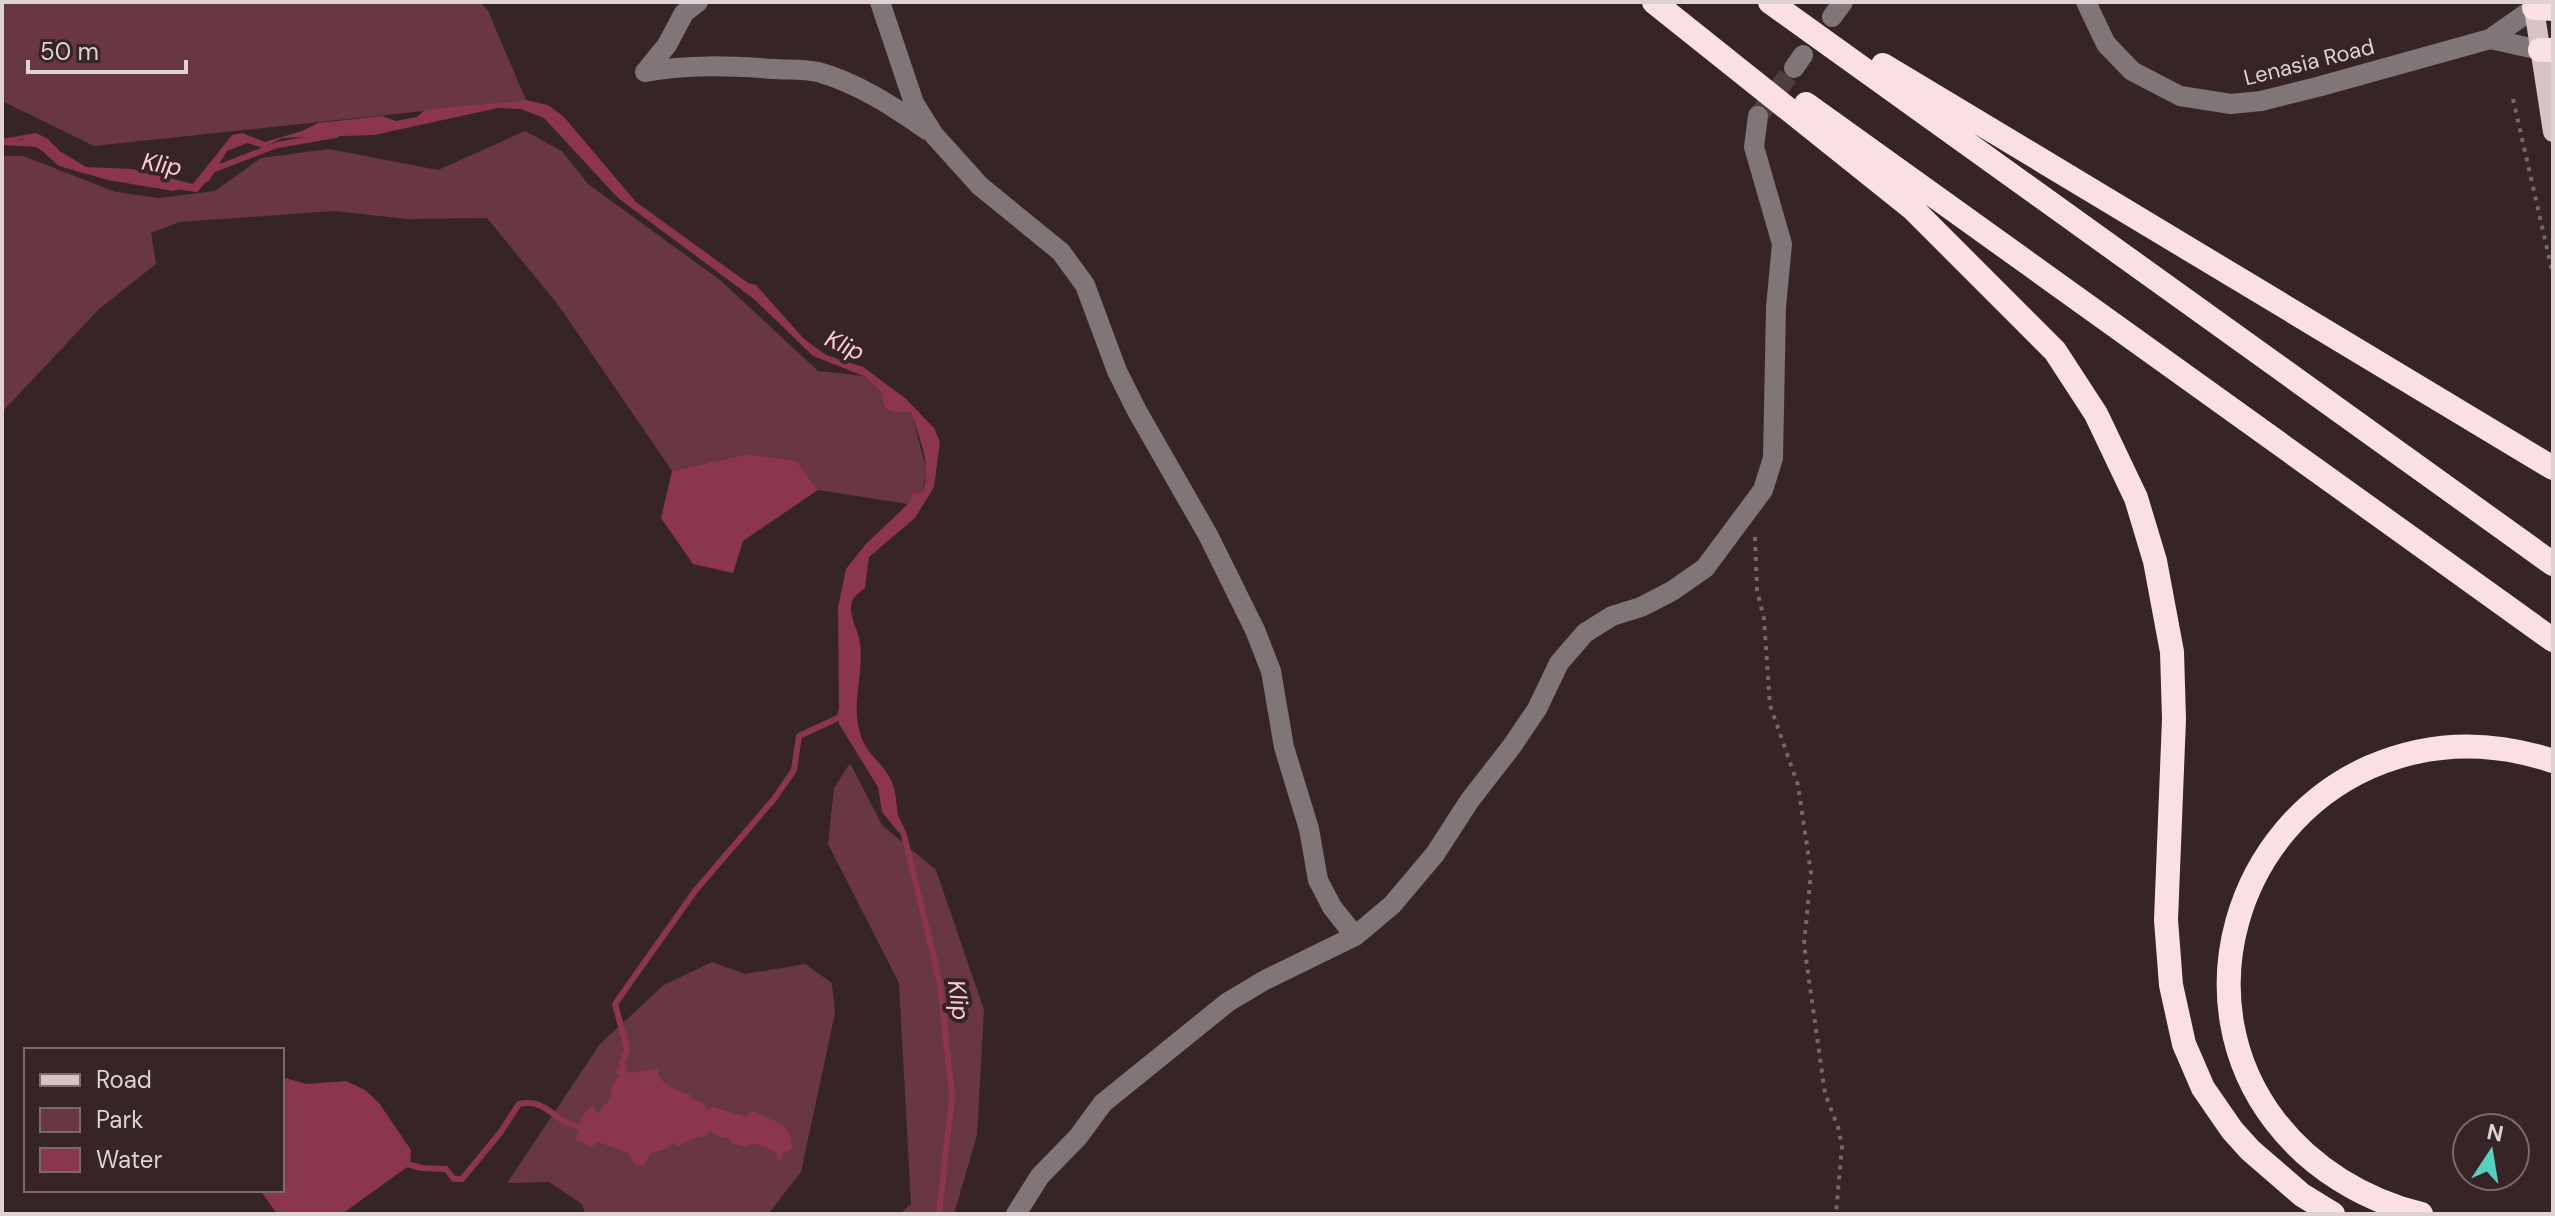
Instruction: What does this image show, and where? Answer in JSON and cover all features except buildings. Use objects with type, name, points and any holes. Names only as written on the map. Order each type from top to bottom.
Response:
[{"type":"highway","points":[[1657,2],[1733,51],[2553,640]]},
{"type":"highway","points":[[1657,2],[1912,208],[2005,297],[2055,351],[2096,414],[2136,498],[2155,561],[2172,652],[2174,719],[2166,920],[2171,985],[2184,1044],[2203,1088],[2232,1130],[2250,1150],[2302,1195],[2333,1214]]},
{"type":"highway","points":[[1770,2],[2553,564]]},
{"type":"highway","points":[[1788,2],[1892,71],[2038,160],[2553,468]]},
{"type":"highway","points":[[2421,1214],[2387,1204],[2337,1179],[2302,1150],[2274,1120],[2244,1064],[2233,1023],[2229,980],[2237,918],[2259,866],[2288,825],[2329,790],[2360,772],[2409,752],[2453,745],[2495,747],[2553,761]]},
{"type":"main road","points":[[2540,6],[2547,50],[2553,132]]},
{"type":"street","points":[[698,2],[684,13],[667,45],[645,72],[674,67],[727,66],[817,72],[864,90],[934,135]]},
{"type":"street","points":[[880,2],[914,103],[934,135],[980,186],[1061,252],[1085,285],[1117,371],[1208,535],[1255,630],[1271,671],[1284,747],[1309,829],[1318,880],[1332,907],[1355,936]]},
{"type":"street","name":"Lenasia Road","points":[[2086,2],[2106,44],[2132,71],[2180,96],[2216,103],[2261,101],[2490,39],[2540,6]]},
{"type":"street","name":"Lenasia Road","points":[[2490,39],[2547,50]]},
{"type":"street","points":[[1016,1214],[1040,1176],[1078,1137],[1103,1103],[1228,1002],[1265,980],[1355,936],[1392,905],[1435,854],[1470,800],[1497,767],[1537,709],[1559,663],[1585,633],[1612,616],[1641,607],[1672,591],[1705,568],[1755,501],[1769,478],[1773,458],[1776,307],[1782,244],[1754,147],[1758,116]]},
{"type":"path","points":[[2513,99],[2553,275]]},
{"type":"path","points":[[1755,501],[1757,590],[1764,619],[1770,705],[1798,785],[1811,873],[1804,944],[1825,1094],[1842,1146],[1836,1214]]},
{"type":"green space","points":[[2,2],[480,2],[488,11],[526,100],[94,146],[2,101]]},
{"type":"green space","points":[[525,131],[562,151],[588,184],[720,280],[818,371],[864,376],[881,392],[894,412],[911,411],[927,472],[922,492],[912,494],[908,504],[818,490],[797,461],[747,454],[672,471],[559,306],[487,218],[407,219],[334,211],[179,222],[151,233],[156,264],[99,309],[2,412],[2,156],[23,156],[116,192],[159,198],[215,191],[261,158],[329,149],[438,170]]},
{"type":"green space","points":[[850,763],[882,825],[936,870],[984,1010],[977,1135],[954,1214],[900,1214],[911,1204],[899,983],[828,844],[834,788]]},
{"type":"green space","points":[[712,962],[745,974],[805,964],[832,983],[835,1013],[801,1172],[768,1214],[585,1214],[582,1204],[549,1182],[507,1183],[600,1044],[664,985]]},
{"type":"water","points":[[526,100],[548,105],[564,117],[636,202],[748,283],[756,285],[804,339],[826,355],[863,367],[905,398],[934,428],[940,442],[934,487],[915,518],[869,557],[865,588],[851,604],[860,642],[857,710],[860,733],[893,784],[899,833],[882,812],[878,787],[839,724],[838,607],[846,569],[865,545],[908,504],[912,494],[922,492],[926,463],[911,412],[893,412],[885,408],[881,392],[864,376],[813,356],[754,299],[618,198],[544,118],[521,109],[498,108],[374,135],[282,138],[263,148],[247,143],[227,151],[209,181],[173,191],[108,180],[59,166],[22,139],[2,144],[2,139],[36,133],[86,167],[132,169],[193,184],[232,135],[242,133],[265,142],[318,123],[382,116],[396,121],[417,117],[425,110]]},
{"type":"water","points":[[747,454],[797,461],[818,490],[743,541],[733,573],[693,564],[661,518],[672,471]]},
{"type":"water","points":[[617,1067],[630,1073],[659,1068],[658,1076],[665,1083],[704,1103],[707,1110],[713,1107],[746,1117],[754,1111],[776,1121],[790,1134],[791,1150],[782,1153],[782,1160],[777,1159],[776,1152],[757,1144],[747,1147],[731,1143],[729,1138],[721,1138],[711,1131],[707,1133],[708,1136],[696,1137],[678,1146],[673,1143],[651,1153],[644,1165],[635,1165],[628,1153],[598,1142],[592,1147],[576,1140],[582,1117],[591,1106],[595,1107],[596,1113],[601,1112],[604,1104],[609,1102],[612,1085],[619,1076]]},
{"type":"water","points":[[284,1078],[306,1084],[346,1081],[365,1090],[379,1103],[411,1150],[410,1165],[342,1214],[277,1214],[261,1192],[284,1192]]},
{"type":"waterway","name":"Klip","points":[[212,170],[277,145],[336,135]]},
{"type":"waterway","name":"Klip","points":[[2,142],[38,144]]},
{"type":"waterway","name":"Klip","points":[[177,186],[196,189],[205,178]]},
{"type":"waterway","points":[[625,1078],[622,1063],[627,1049],[615,1004],[695,891],[774,799],[794,770],[799,736],[840,717],[841,712]]},
{"type":"waterway","name":"Klip","points":[[895,816],[904,835],[940,983],[952,1096],[939,1214]]},
{"type":"waterway","points":[[403,1163],[446,1169],[454,1179],[462,1179],[500,1133],[519,1104],[538,1105],[574,1126],[584,1127]]},
{"type":"tunnel","points":[[1758,116],[1794,68]]}]
